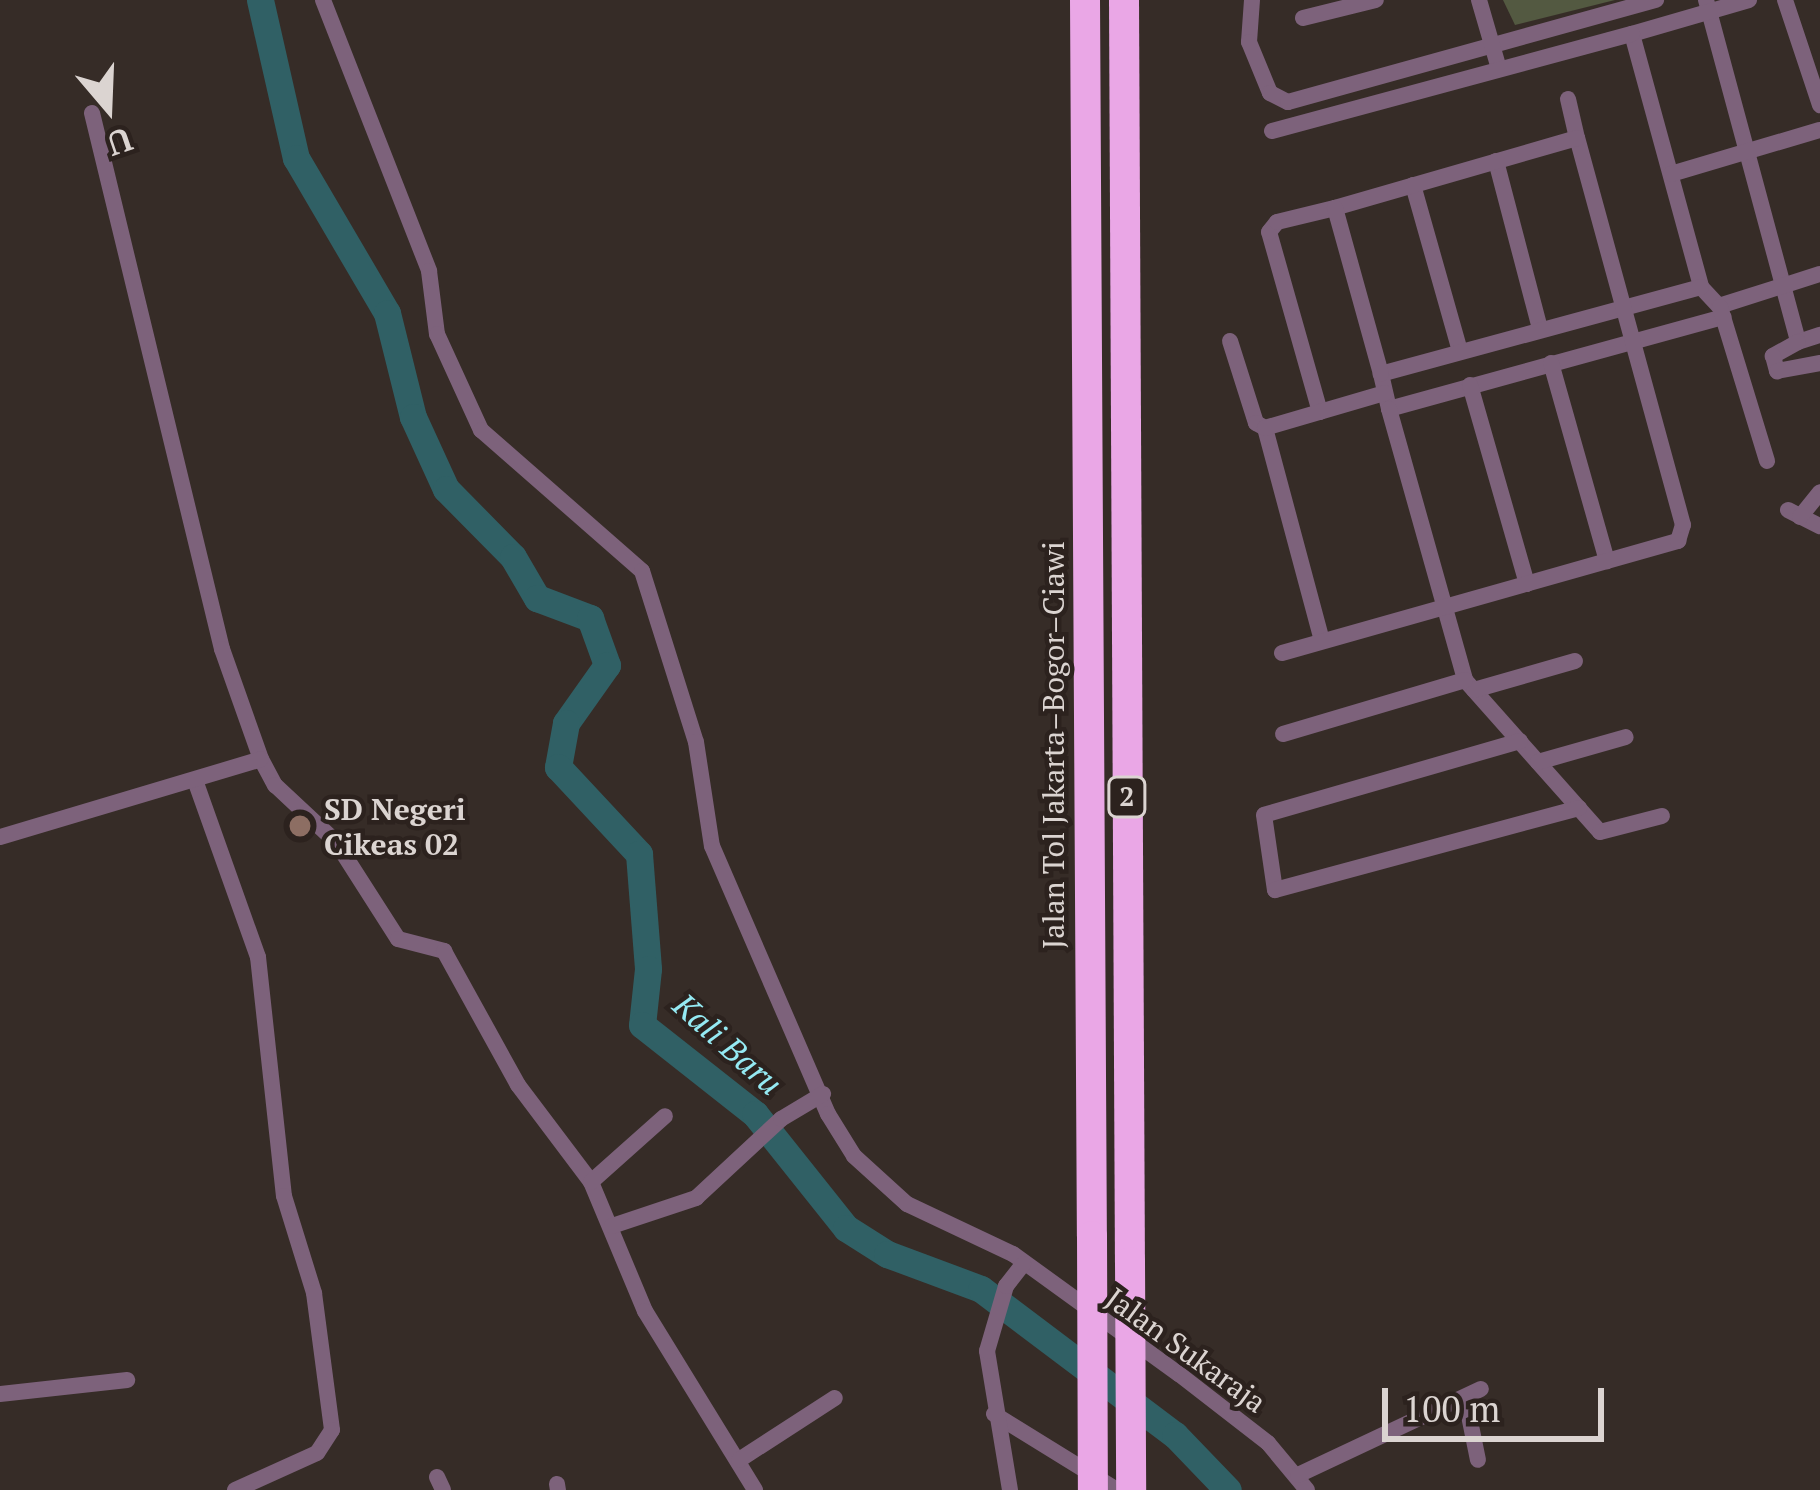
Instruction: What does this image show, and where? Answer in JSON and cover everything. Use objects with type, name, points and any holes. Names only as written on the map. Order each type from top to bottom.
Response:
[{"type":"highway","name":"Jalan Tol Jakarta–Bogor–Ciawi","points":[[1085,0],[1094,1490]]},
{"type":"highway","name":"2","points":[[1124,0],[1131,1490]]},
{"type":"highway","points":[[1086,334],[1125,333]]},
{"type":"street","name":"Jalan Sukaraja","points":[[323,0],[429,271],[436,334],[481,430],[642,571],[696,742],[712,846],[824,1094],[828,1114],[868,1173],[907,1204],[974,1231],[1023,1264],[1194,1386],[1302,1483]]},
{"type":"street","points":[[1252,0],[1249,42],[1270,93],[1288,102],[1656,0]]},
{"type":"street","points":[[1303,19],[1337,5],[1376,0]]},
{"type":"street","points":[[1480,0],[1499,69]]},
{"type":"street","points":[[1272,130],[1632,34],[1708,7],[1750,0]]},
{"type":"street","points":[[1785,0],[1812,52],[1820,106]]},
{"type":"street","points":[[1708,7],[1798,342]]},
{"type":"street","points":[[1632,34],[1701,287],[1722,312],[1767,461]]},
{"type":"street","points":[[1282,652],[1678,541],[1683,525],[1568,99]]},
{"type":"street","points":[[92,112],[222,650],[261,759],[274,785],[335,842],[398,939],[444,951],[518,1085],[591,1182],[645,1311],[755,1490]]},
{"type":"street","points":[[1671,174],[1820,130]]},
{"type":"street","points":[[1320,412],[1269,232],[1276,222],[1577,138]]},
{"type":"street","points":[[1496,160],[1540,329]]},
{"type":"street","points":[[1413,185],[1460,351]]},
{"type":"street","points":[[1335,208],[1444,607],[1470,685],[1600,832],[1662,815]]},
{"type":"street","points":[[1385,392],[1470,385],[1722,312],[1820,274]]},
{"type":"street","points":[[1230,341],[1256,423],[1265,428],[1385,392],[1460,351],[1701,287]]},
{"type":"street","points":[[1820,335],[1773,356],[1777,371],[1820,363]]},
{"type":"street","points":[[1551,363],[1607,561]]},
{"type":"street","points":[[1470,385],[1527,584]]},
{"type":"street","points":[[1265,428],[1322,641]]},
{"type":"street","points":[[1820,492],[1794,513],[1820,526]]},
{"type":"street","points":[[1283,734],[1575,661]]},
{"type":"street","points":[[1538,762],[1625,736]]},
{"type":"street","points":[[1520,741],[1264,815],[1276,890],[1579,808]]},
{"type":"street","points":[[0,837],[196,783],[261,759]]},
{"type":"street","points":[[196,783],[258,957],[284,1196],[314,1293],[332,1430],[316,1453],[235,1490]]},
{"type":"street","points":[[612,1226],[696,1198],[781,1119],[824,1094]]},
{"type":"street","points":[[591,1182],[665,1116]]},
{"type":"street","points":[[1010,1490],[987,1351],[1006,1286],[1023,1264]]},
{"type":"street","points":[[0,1394],[127,1379]]},
{"type":"street","points":[[1302,1483],[1473,1395],[1478,1460]]},
{"type":"street","points":[[739,1460],[835,1398]]},
{"type":"street","points":[[994,1414],[1117,1490]]},
{"type":"green space","points":[[1503,0],[1615,0],[1515,25]]},
{"type":"waterway","name":"Kali Baru","points":[[260,0],[296,158],[387,313],[413,417],[446,489],[513,557],[537,598],[590,618],[607,665],[566,723],[558,767],[639,854],[648,969],[642,1025],[755,1114],[846,1228],[887,1254],[981,1289],[1175,1435],[1228,1490]]},
{"type":"place","name":"SD Negeri Cikeas 02","points":[[300,826]]}]
